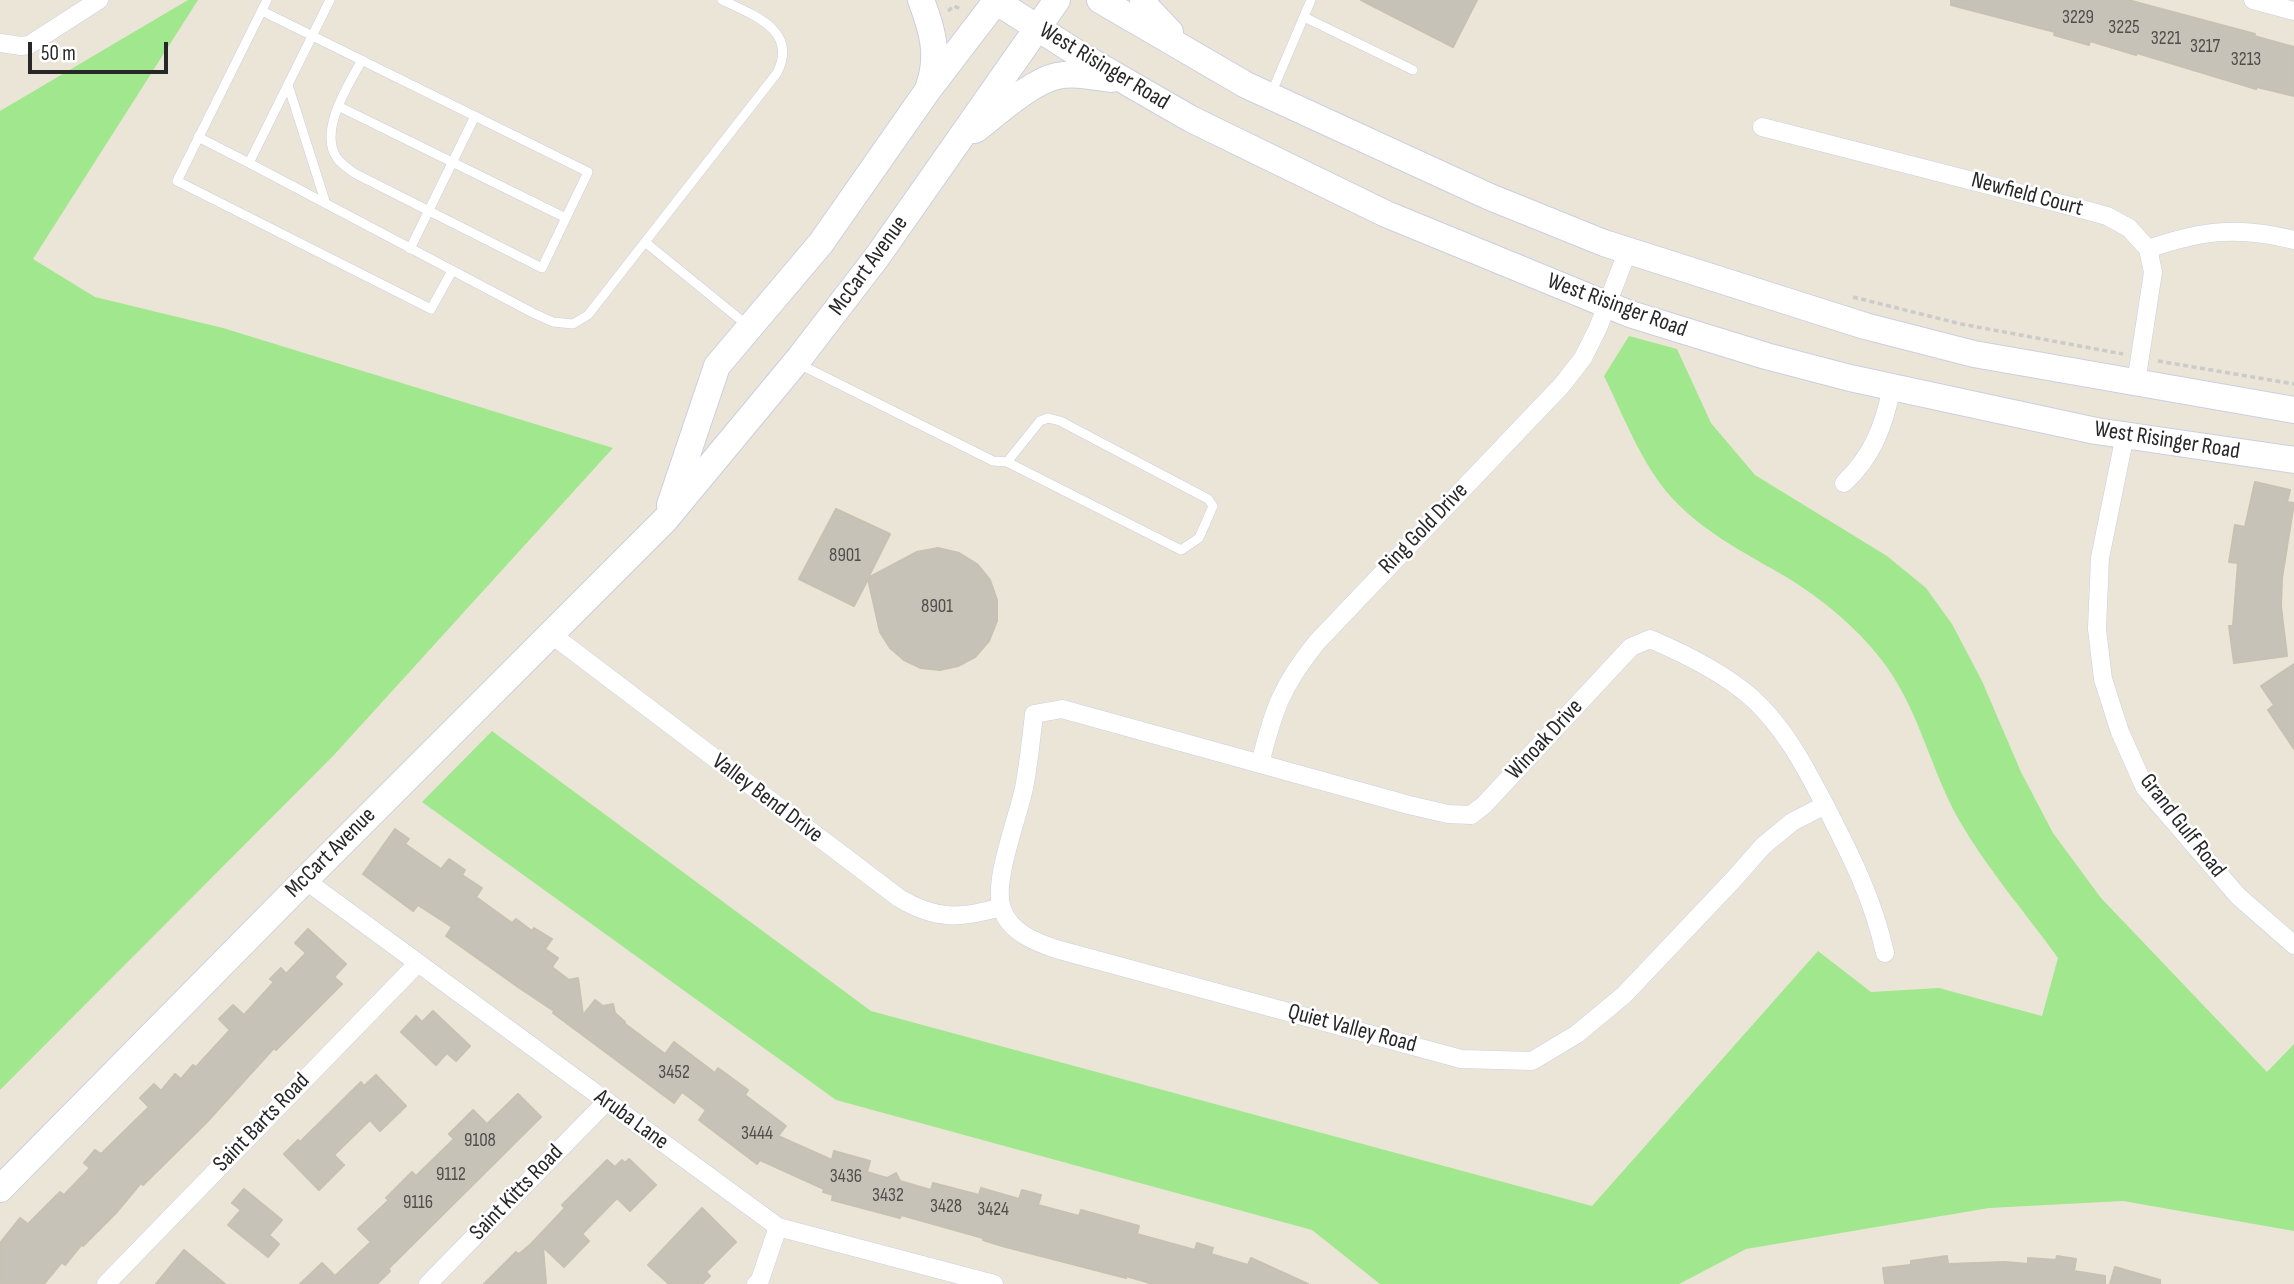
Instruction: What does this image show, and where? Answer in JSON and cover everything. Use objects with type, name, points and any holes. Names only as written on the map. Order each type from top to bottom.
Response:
[{"type":"main road","points":[[921,0],[932,29],[936,68],[928,90]]},
{"type":"main road","name":"McCart Avenue","points":[[665,520],[717,366],[821,243],[928,90],[996,0]]},
{"type":"main road","name":"West Risinger Road","points":[[996,0],[1191,118],[1386,214],[1630,314],[1766,356],[1892,387],[2096,431],[2294,460]]},
{"type":"main road","name":"McCart Avenue","points":[[0,1189],[665,520],[795,363],[877,257],[1058,0]]},
{"type":"main road","points":[[1100,0],[1191,54],[1270,96],[1490,197],[1628,250],[1865,326],[1974,354],[2294,410]]},
{"type":"main road","points":[[1143,0],[1148,9],[1191,54]]},
{"type":"main road","points":[[954,146],[1040,82],[1050,78],[1075,74],[1127,81]]},
{"type":"street","points":[[0,43],[29,45],[99,0]]},
{"type":"street","points":[[2253,0],[2294,11]]},
{"type":"street","name":"Newfield Court","points":[[1762,127],[2107,216],[2129,228],[2148,249]]},
{"type":"street","points":[[2136,383],[2153,272],[2148,249],[2209,232],[2246,231],[2294,240]]},
{"type":"street","name":"Ring Gold Drive","points":[[1260,764],[1270,723],[1282,692],[1297,667],[1317,642],[1562,384],[1583,358],[1628,250]]},
{"type":"street","points":[[1844,483],[1859,469],[1873,448],[1885,421],[1892,387]]},
{"type":"street","name":"Grand Gulf Road","points":[[2125,435],[2100,558],[2097,629],[2103,680],[2120,732],[2145,788],[2238,896],[2294,945]]},
{"type":"street","name":"Valley Bend Drive","points":[[551,634],[899,898],[939,916],[962,916],[1001,907]]},
{"type":"street","name":"Winoak Drive","points":[[1001,907],[1004,864],[1024,790],[1034,713],[1062,709],[1409,805],[1448,814],[1471,815],[1484,805],[1631,647],[1650,639],[1670,647],[1751,697],[1777,725],[1795,750],[1825,805],[1871,900],[1885,953]]},
{"type":"street","name":"Quiet Valley Road","points":[[1001,907],[1007,919],[1019,932],[1033,941],[1056,949],[1461,1059],[1532,1061],[1577,1034],[1624,995],[1763,846],[1792,822],[1825,805]]},
{"type":"street","name":"Aruba Lane","points":[[305,880],[778,1227],[994,1284]]},
{"type":"street","name":"Saint Barts Road","points":[[106,1284],[418,962]]},
{"type":"street","name":"Saint Kitts Road","points":[[428,1284],[607,1101]]},
{"type":"street","points":[[756,1284],[760,1280],[778,1227]]},
{"type":"lane","points":[[267,0],[177,181],[431,309],[452,271]]},
{"type":"lane","points":[[249,163],[330,0]]},
{"type":"lane","points":[[198,137],[553,322],[573,324],[588,315],[777,72],[782,62],[783,46],[777,33],[765,21],[722,0]]},
{"type":"lane","points":[[1270,96],[1311,0]]},
{"type":"lane","points":[[262,10],[588,172],[542,268],[354,173],[337,158],[332,142],[332,125],[338,106],[362,60]]},
{"type":"lane","points":[[1304,18],[1413,70]]},
{"type":"lane","points":[[288,85],[326,204]]},
{"type":"lane","points":[[338,106],[566,218]]},
{"type":"lane","points":[[410,249],[475,116]]},
{"type":"lane","points":[[645,242],[749,327]]},
{"type":"lane","points":[[795,363],[979,455],[993,461],[1007,462],[1181,550],[1199,538],[1213,506],[1208,499],[1060,421],[1048,418],[1040,421],[1007,462]]},
{"type":"path","points":[[1849,296],[1961,324],[2294,384]]},
{"type":"green space","points":[[188,0],[198,0],[33,259],[95,297],[223,328],[613,448],[334,755],[0,1090],[0,111]]},
{"type":"green space","points":[[1629,336],[1677,349],[1711,423],[1755,475],[1887,556],[1926,588],[1952,624],[1982,681],[2021,772],[2053,833],[2101,898],[2267,1072],[2294,1044],[2294,1231],[2123,1201],[1989,1208],[1746,1249],[1679,1284],[1380,1284],[1312,1230],[836,1100],[422,802],[492,731],[871,1011],[1592,1206],[1818,951],[1871,992],[1939,988],[2042,1016],[2058,958],[1994,873],[1959,820],[1905,697],[1870,646],[1849,624],[1814,595],[1697,521],[1660,484],[1634,439],[1604,376]]},
{"type":"building","points":[[1361,0],[1477,0],[1453,47]]},
{"type":"building","points":[[1951,0],[2128,0],[2255,34],[2254,36],[2294,47],[2294,96],[2257,87],[2256,89],[2090,41],[2089,45],[2054,35],[2055,32],[1951,5]]},
{"type":"building","points":[[2255,482],[2290,490],[2287,502],[2294,503],[2282,578],[2281,606],[2287,656],[2234,663],[2229,626],[2233,626],[2238,563],[2229,562],[2235,525],[2245,527]]},
{"type":"building","points":[[836,509],[890,534],[868,578],[917,552],[938,548],[959,553],[977,564],[990,580],[997,600],[997,621],[989,641],[975,657],[958,666],[940,670],[921,668],[904,660],[890,648],[880,632],[868,579],[854,606],[799,579]]},
{"type":"building","points":[[2294,664],[2294,749],[2268,710],[2274,705],[2261,686]]},
{"type":"building","points":[[395,829],[409,839],[405,844],[441,869],[449,859],[465,870],[462,875],[482,888],[476,897],[512,923],[516,919],[532,931],[534,928],[552,939],[545,949],[558,958],[552,967],[569,980],[578,978],[583,1015],[595,1000],[603,1006],[613,1004],[615,1013],[624,1023],[665,1054],[674,1042],[715,1073],[718,1068],[748,1090],[745,1095],[786,1126],[778,1136],[832,1160],[834,1151],[870,1161],[867,1172],[887,1178],[896,1173],[900,1181],[931,1190],[933,1183],[979,1195],[981,1188],[1019,1199],[1022,1190],[1041,1195],[1038,1205],[1079,1216],[1081,1210],[1139,1226],[1137,1234],[1195,1250],[1197,1243],[1213,1248],[1211,1254],[1248,1265],[1251,1258],[1308,1284],[1153,1284],[1002,1246],[901,1215],[900,1218],[832,1200],[833,1195],[823,1192],[824,1189],[760,1160],[757,1164],[699,1120],[706,1110],[682,1092],[674,1103],[553,1013],[554,1011],[446,936],[452,927],[418,905],[413,911],[363,874]]},
{"type":"building","points":[[308,929],[346,964],[334,977],[342,984],[276,1050],[274,1048],[206,1123],[143,1185],[141,1183],[115,1214],[83,1246],[82,1244],[65,1265],[62,1262],[44,1284],[0,1284],[0,1243],[20,1218],[28,1224],[60,1192],[64,1195],[90,1168],[84,1163],[95,1150],[101,1154],[149,1107],[140,1098],[154,1084],[161,1091],[175,1074],[181,1079],[193,1065],[196,1067],[230,1030],[219,1019],[233,1005],[244,1015],[274,982],[270,979],[281,968],[286,974],[306,953],[295,943]]},
{"type":"building","points":[[433,1011],[470,1046],[456,1061],[447,1053],[436,1065],[401,1032],[416,1016],[422,1022]]},
{"type":"building","points":[[376,1075],[406,1106],[380,1131],[370,1120],[334,1155],[344,1165],[319,1190],[284,1154],[298,1140],[300,1142],[361,1082],[364,1086]]},
{"type":"building","points":[[518,1094],[541,1117],[388,1269],[390,1271],[377,1284],[300,1284],[322,1263],[335,1276],[371,1242],[358,1229],[389,1200],[386,1198],[412,1172],[416,1176],[454,1139],[449,1134],[473,1110],[487,1124]]},
{"type":"building","points":[[629,1159],[656,1185],[630,1211],[617,1198],[582,1234],[589,1241],[564,1267],[543,1247],[546,1283],[484,1284],[516,1252],[519,1254],[531,1244],[565,1208],[562,1205],[607,1160],[615,1167],[622,1160],[625,1163]]},
{"type":"building","points":[[244,1189],[282,1220],[269,1235],[279,1244],[268,1257],[228,1225],[241,1210],[232,1203]]},
{"type":"building","points":[[702,1208],[736,1242],[706,1272],[710,1276],[702,1284],[669,1284],[648,1265]]},
{"type":"building","points":[[184,1250],[225,1284],[156,1284]]},
{"type":"building","points":[[1947,1256],[1948,1264],[2028,1264],[2028,1258],[2056,1260],[2057,1256],[2076,1259],[2074,1271],[2105,1276],[2105,1284],[1885,1284],[1883,1268],[1911,1265],[1911,1261]]},
{"type":"building","points":[[2115,1267],[2160,1280],[2160,1284],[2110,1284]]}]
